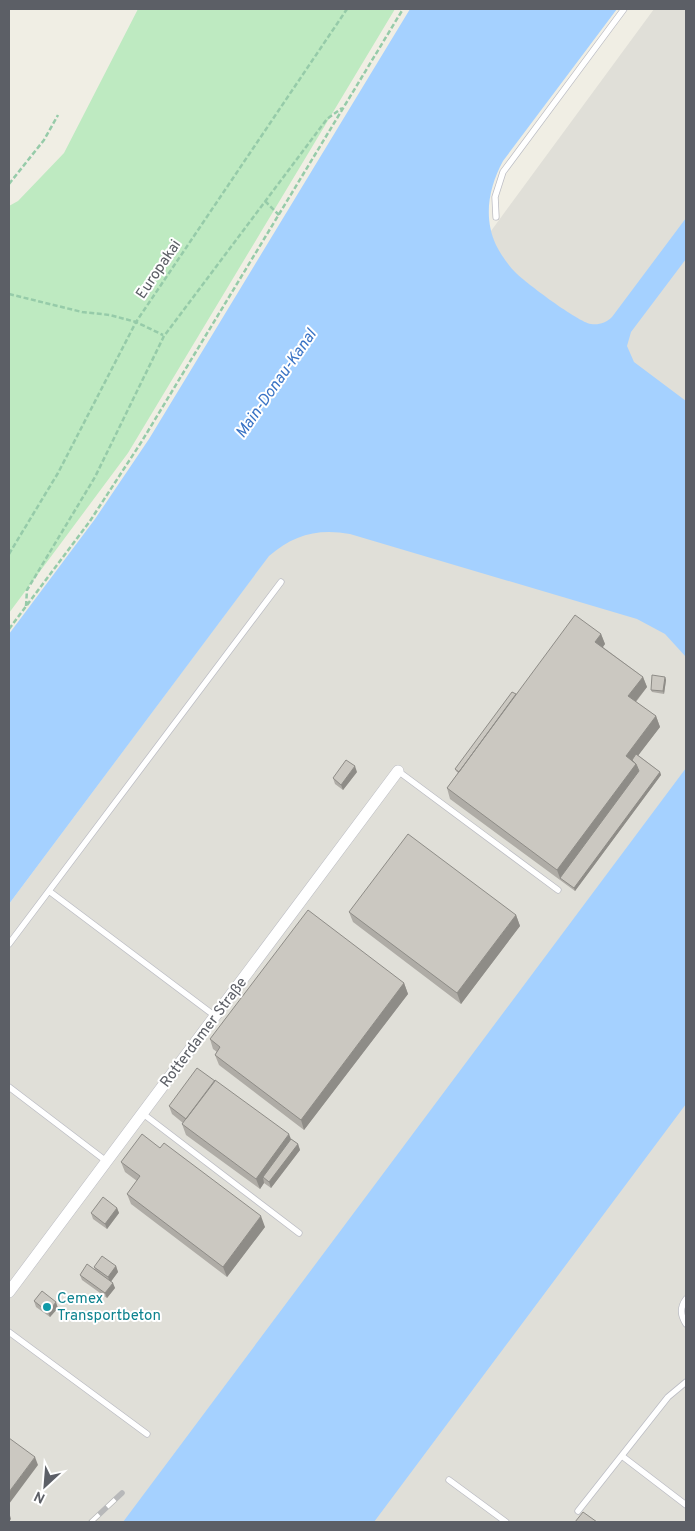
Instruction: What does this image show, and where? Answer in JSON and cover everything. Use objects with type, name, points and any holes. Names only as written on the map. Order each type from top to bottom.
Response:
[{"type":"street","name":"Rotterdamer Straße","points":[[9,1292],[398,771]]},
{"type":"lane","points":[[496,217],[495,197],[504,172],[624,9]]},
{"type":"lane","points":[[9,944],[281,582]]},
{"type":"lane","points":[[398,771],[558,890]]},
{"type":"lane","points":[[49,891],[215,1016]]},
{"type":"lane","points":[[9,1087],[106,1161]]},
{"type":"lane","points":[[142,1113],[299,1233]]},
{"type":"lane","points":[[686,1299],[682,1304],[681,1313],[686,1324]]},
{"type":"lane","points":[[9,1332],[147,1434]]},
{"type":"lane","points":[[578,1511],[668,1397],[686,1382]]},
{"type":"lane","points":[[622,1456],[686,1505]]},
{"type":"lane","points":[[449,1480],[506,1522]]},
{"type":"path","name":"Europakai","points":[[9,554],[58,473],[136,322],[347,9]]},
{"type":"path","points":[[9,628],[90,520],[142,441],[403,9]]},
{"type":"path","points":[[26,606],[28,590],[95,477],[164,336],[327,119],[343,107]]},
{"type":"path","points":[[9,184],[44,140],[58,115]]},
{"type":"path","points":[[265,201],[279,215]]},
{"type":"path","points":[[9,294],[82,312],[110,315],[136,322],[164,336]]},
{"type":"shaded area","points":[[654,9],[686,9],[686,1522],[9,1522],[9,904],[259,569],[491,231]]},
{"type":"green space","points":[[138,9],[395,9],[128,453],[9,613],[9,206],[18,201],[64,153]]},
{"type":"water","name":"Main-Donau-Kanal","points":[[410,9],[617,9],[503,161],[491,192],[489,202],[490,224],[498,249],[516,273],[575,317],[584,322],[597,324],[605,322],[612,317],[686,218],[686,259],[631,332],[627,346],[634,362],[686,401],[686,657],[665,634],[637,619],[350,534],[327,532],[297,538],[269,556],[9,904],[9,634],[95,519],[149,439]]},
{"type":"water","points":[[686,768],[686,1104],[374,1522],[123,1522]]},
{"type":"building","points":[[575,615],[601,634],[595,642],[643,677],[628,696],[656,716],[626,756],[636,764],[557,870],[447,788]]},
{"type":"building","points":[[652,675],[665,677],[663,691],[651,690]]},
{"type":"building","points":[[512,692],[516,694],[459,772],[455,769]]},
{"type":"building","points":[[636,754],[660,772],[574,888],[560,878],[639,771],[632,760]]},
{"type":"building","points":[[346,760],[355,766],[341,785],[333,778]]},
{"type":"building","points":[[408,834],[516,915],[457,993],[349,912]]},
{"type":"building","points":[[308,910],[404,983],[301,1120],[215,1055],[220,1047],[210,1039]]},
{"type":"building","points":[[197,1068],[215,1081],[186,1119],[169,1106]]},
{"type":"building","points":[[215,1080],[289,1134],[256,1179],[182,1124]]},
{"type":"building","points":[[142,1134],[160,1148],[164,1143],[261,1216],[223,1267],[127,1194],[140,1176],[121,1162]]},
{"type":"building","points":[[291,1139],[298,1144],[269,1182],[263,1177]]},
{"type":"building","points":[[103,1197],[117,1208],[105,1224],[91,1213]]},
{"type":"building","points":[[102,1256],[116,1266],[108,1277],[94,1267]]},
{"type":"building","points":[[87,1264],[113,1283],[105,1293],[80,1275]]},
{"type":"building","points":[[42,1291],[56,1302],[48,1312],[34,1301]]},
{"type":"building","points":[[9,1438],[35,1457],[9,1492]]},
{"type":"building","points":[[583,1512],[597,1522],[575,1522]]},
{"type":"railway","points":[[91,1522],[122,1493]]},
{"type":"place","name":"Cemex Transportbeton","points":[[47,1307]]}]
